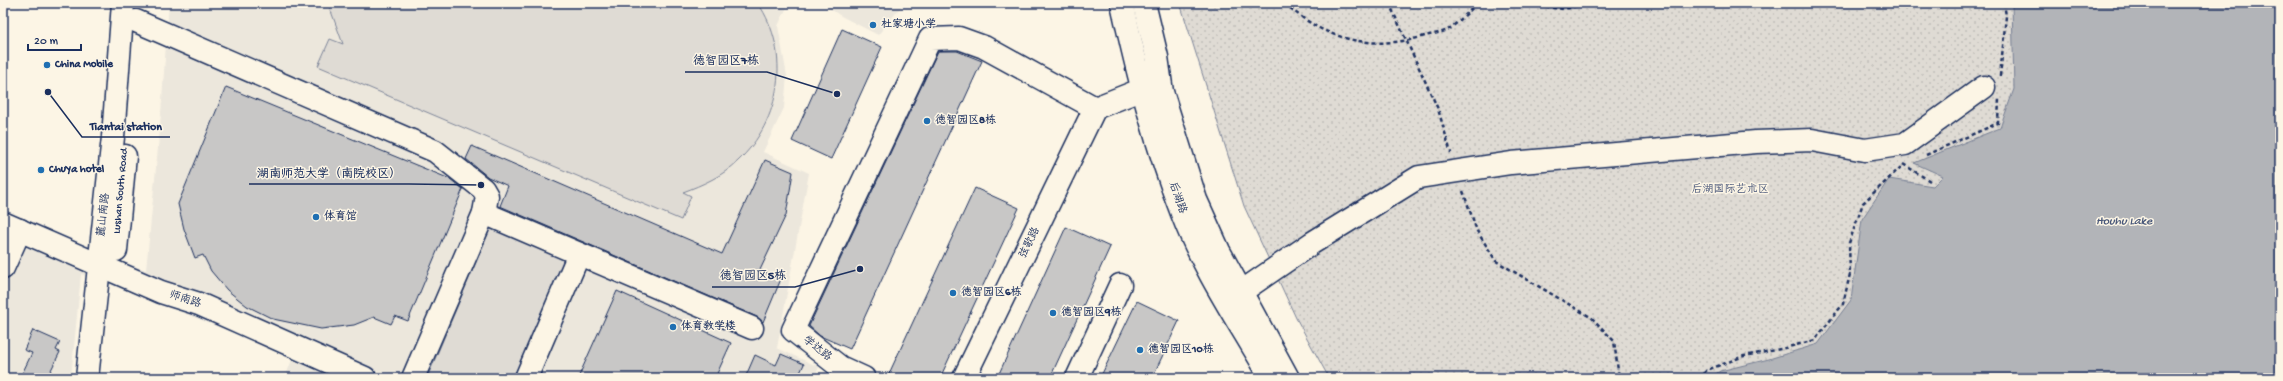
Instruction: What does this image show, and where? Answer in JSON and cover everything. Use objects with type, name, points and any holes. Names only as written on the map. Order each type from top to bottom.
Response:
[{"type":"street","name":"麓山南路","points":[[87,378],[106,267],[113,137],[123,3]]},
{"type":"street","name":"后湖路","points":[[1122,3],[1153,128],[1183,216],[1212,277],[1271,378]]},
{"type":"street","name":"后湖路","points":[[1144,3],[1157,57],[1162,92],[1196,200],[1241,292],[1288,378]]},
{"type":"street","name":"Lushan South Road","points":[[101,378],[106,267],[122,192],[136,12]]},
{"type":"street","points":[[136,12],[435,151],[482,189],[487,196],[484,213],[413,378]]},
{"type":"street","name":"学达路","points":[[864,378],[837,372],[793,330],[930,40],[959,38],[984,47],[1095,108]]},
{"type":"street","points":[[1241,292],[1312,243],[1419,177],[1511,163],[1756,142],[1812,140],[1866,150],[1905,144],[1995,86]]},
{"type":"street","points":[[1095,108],[1143,89]]},
{"type":"street","name":"弦歌路","points":[[964,378],[1095,108]]},
{"type":"street","points":[[484,213],[752,328]]},
{"type":"street","name":"师南路","points":[[12,227],[161,292],[199,304],[365,378]]},
{"type":"street","points":[[3,268],[12,227]]},
{"type":"street","points":[[526,378],[579,254]]},
{"type":"street","points":[[1077,378],[1120,285]]},
{"type":"path","points":[[1285,3],[1298,16],[1337,37],[1377,44],[1407,42],[1448,29],[1478,3]]},
{"type":"path","points":[[1389,3],[1438,109],[1456,171],[1477,231],[1496,261],[1592,318],[1614,341],[1619,378]]},
{"type":"path","points":[[1538,3],[1547,8],[1574,8],[1582,3]]},
{"type":"path","points":[[1918,158],[1998,123],[1995,86],[2006,16],[2004,3]]},
{"type":"path","points":[[1699,378],[1707,370],[1744,356],[1781,350],[1815,340],[1843,304],[1850,274],[1849,243],[1863,203],[1904,164],[1911,161]]},
{"type":"shaded area","points":[[169,3],[207,3],[213,6],[215,3],[789,3],[778,26],[787,76],[784,108],[763,152],[809,173],[777,348],[819,367],[814,378],[285,378],[293,357],[144,297],[81,274],[71,378],[3,378],[3,215],[76,245],[146,270],[160,127]]},
{"type":"shaded area","name":"杜家塘小学","points":[[821,3],[904,3],[878,35],[841,16]]},
{"type":"green space","points":[[328,3],[758,3],[769,23],[775,43],[778,64],[777,86],[772,107],[764,126],[753,145],[738,161],[719,176],[683,192],[691,196],[681,220],[318,66],[330,39],[343,44]]},
{"type":"green space","name":"后湖国际艺术区","points":[[1180,3],[2280,3],[2280,378],[1329,378],[1296,318],[1244,206]]},
{"type":"green space","points":[[493,222],[570,255],[517,378],[427,378]]},
{"type":"water","name":"Houhu Lake","points":[[2012,3],[2280,3],[2280,378],[1710,378],[1720,371],[1769,359],[1818,344],[1851,300],[1862,219],[1889,179],[1933,186],[1943,176],[1914,163],[2000,128],[2014,89]]},
{"type":"building","points":[[842,29],[882,47],[831,159],[792,141]]},
{"type":"building","points":[[938,51],[957,51],[982,61],[850,349],[820,336],[809,326]]},
{"type":"building","name":"体育馆","points":[[226,87],[450,179],[463,189],[408,321],[395,316],[391,324],[374,317],[354,325],[321,329],[273,319],[247,306],[227,290],[211,271],[203,255],[195,258],[184,229],[178,204]]},
{"type":"building","points":[[472,146],[722,254],[765,160],[793,172],[786,215],[760,270],[781,279],[763,322],[757,317],[500,206],[508,186],[488,177],[466,159]]},
{"type":"building","name":"徳智园区6栋","points":[[975,188],[1019,208],[940,378],[887,378]]},
{"type":"building","name":"德智园区9栋","points":[[1066,227],[1110,247],[1050,378],[997,378]]},
{"type":"building","name":"体育教学楼","points":[[617,291],[731,343],[715,378],[578,378]]},
{"type":"building","name":"德智园区10栋","points":[[1137,301],[1179,321],[1152,378],[1100,378]]},
{"type":"building","points":[[33,330],[60,342],[56,350],[60,352],[47,378],[20,378],[32,353],[24,350]]},
{"type":"building","name":"体育教学楼","points":[[781,354],[804,364],[799,375],[805,378],[745,378],[755,355],[776,365]]},
{"type":"place","name":"杜家塘小学","points":[[873,25]]},
{"type":"place","name":"China Mobile","points":[[47,65]]},
{"type":"place","name":"Tiantai station","points":[[48,92]]},
{"type":"place","name":"徳智园区7栋","points":[[837,94]]},
{"type":"place","name":"徳智园区8栋","points":[[927,121]]},
{"type":"place","name":"ChuYa hotel","points":[[41,170]]},
{"type":"place","name":"湖南师范大学（南院校区）","points":[[481,185]]},
{"type":"place","name":"体育馆","points":[[316,217]]},
{"type":"place","name":"徳智园区5栋","points":[[860,269]]},
{"type":"place","name":"徳智园区6栋","points":[[953,293]]},
{"type":"place","name":"德智园区9栋","points":[[1053,313]]},
{"type":"place","name":"体育教学楼","points":[[673,327]]},
{"type":"place","name":"德智园区10栋","points":[[1140,350]]}]
